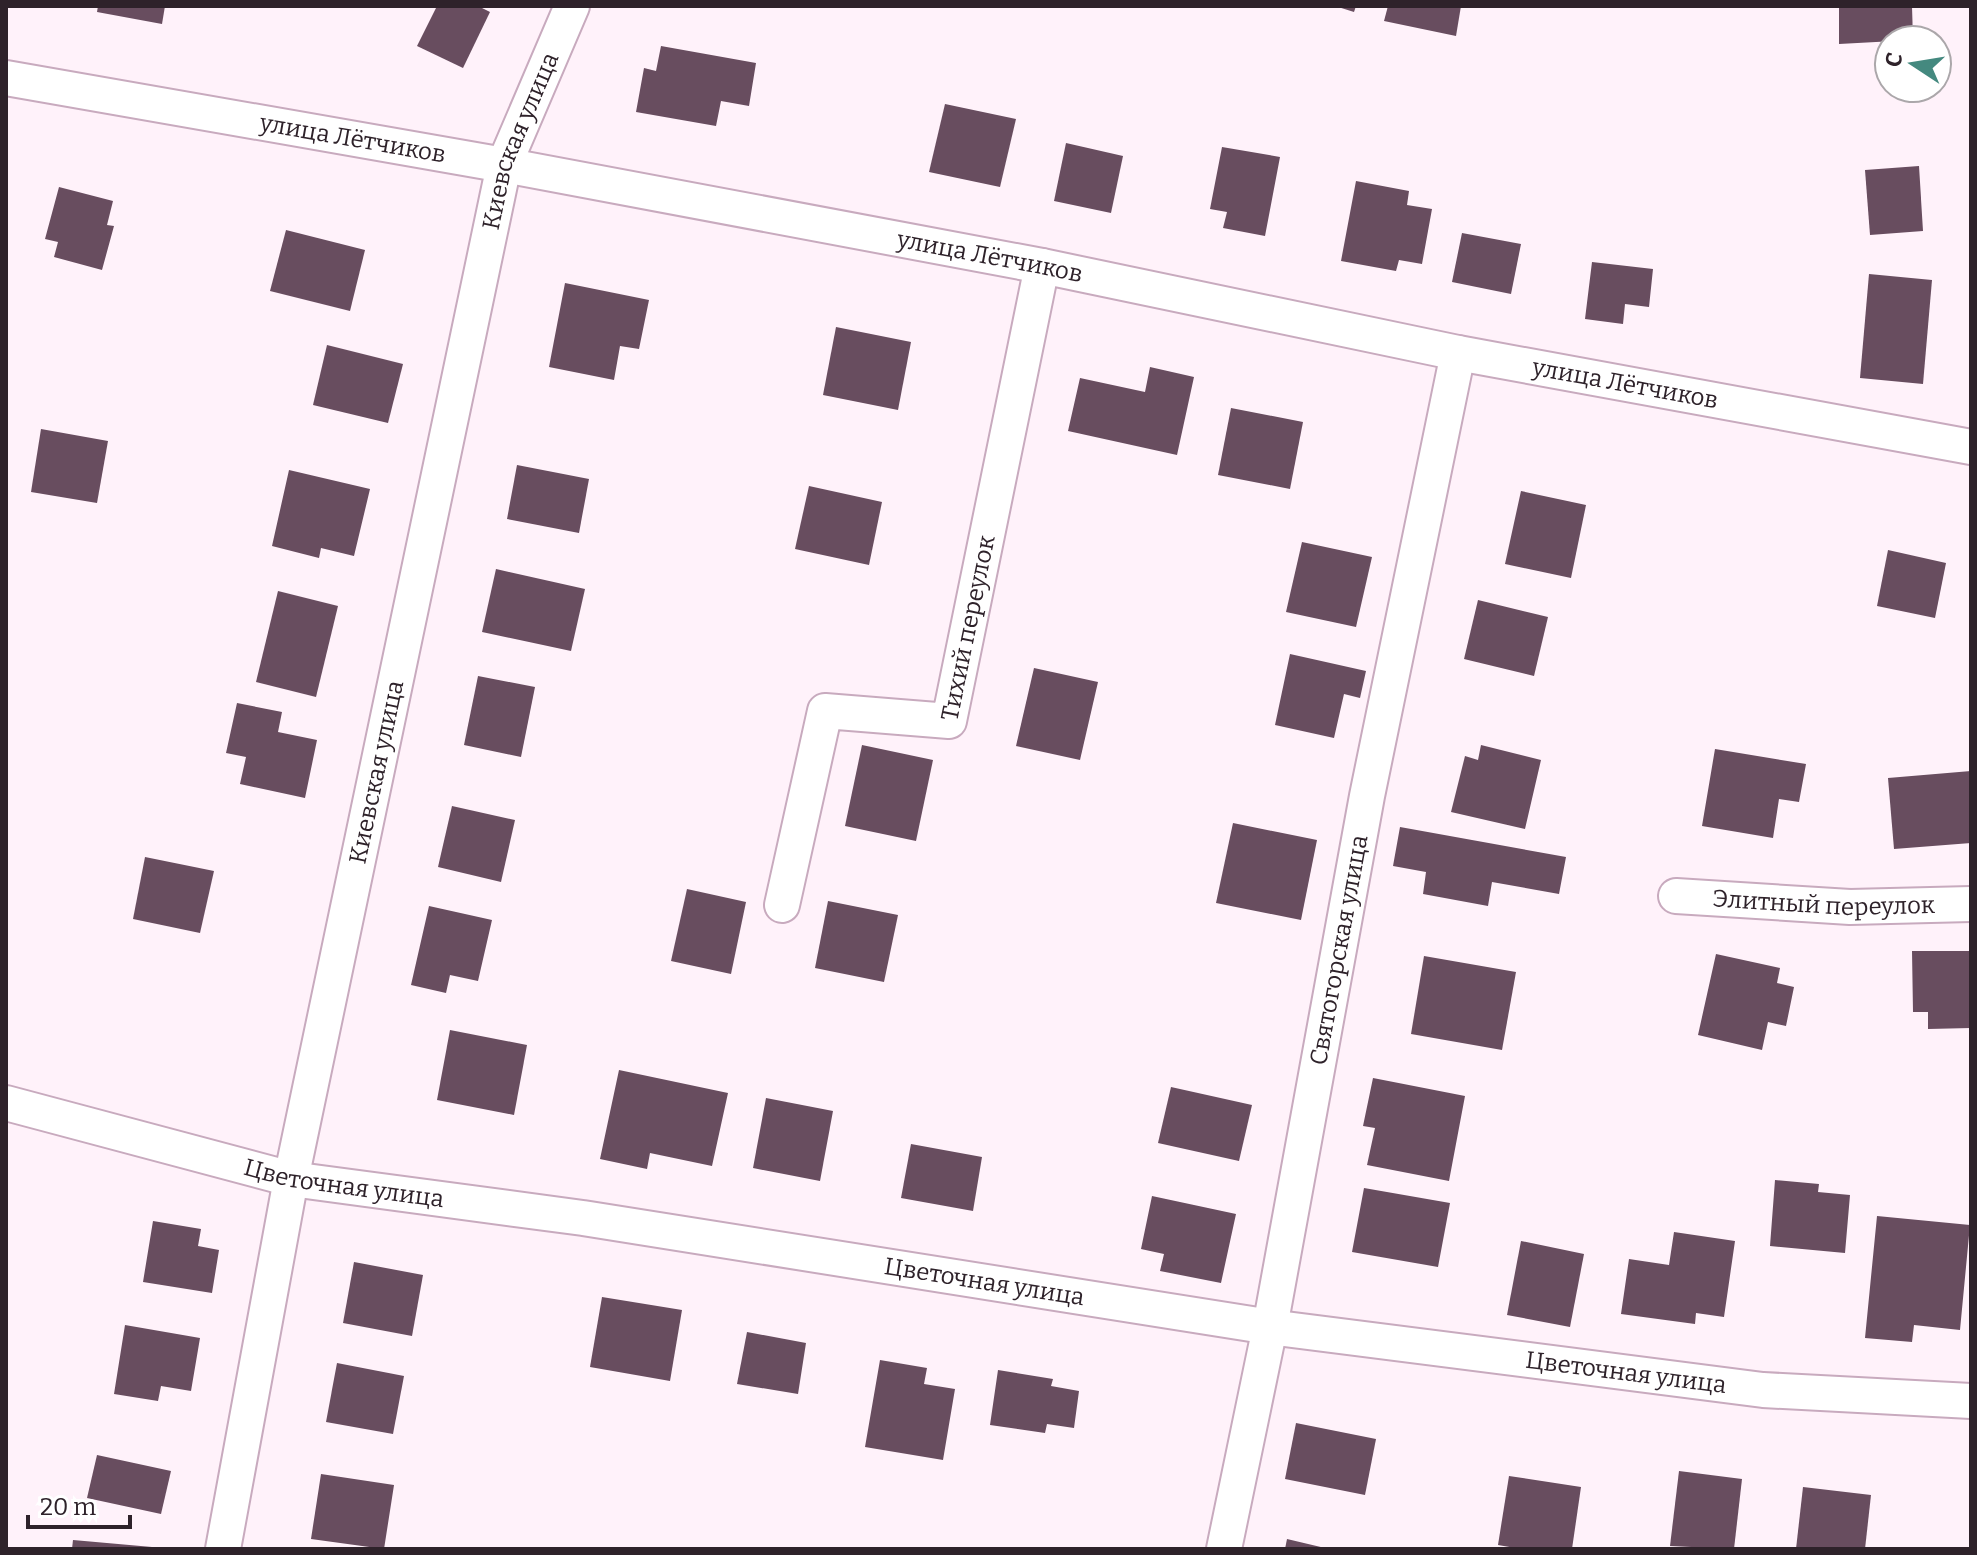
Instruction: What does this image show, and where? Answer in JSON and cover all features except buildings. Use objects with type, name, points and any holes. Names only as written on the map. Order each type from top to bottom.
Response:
[{"type":"street","name":"Киевская улица","points":[[223,1549],[291,1179],[504,165],[572,6]]},
{"type":"street","name":"улица Лётчиков","points":[[6,78],[504,165],[1042,266],[1458,353],[1971,447]]},
{"type":"street","name":"Тихий переулок","points":[[782,905],[825,711],[949,721],[1042,266]]},
{"type":"street","name":"Святогорская улица","points":[[1224,1549],[1270,1327],[1367,796],[1458,353]]},
{"type":"street","name":"Элитный переулок","points":[[1676,896],[1850,907],[1971,904]]},
{"type":"street","name":"Цветочная улица","points":[[6,1103],[291,1179],[583,1218],[1270,1327],[1763,1390],[1971,1401]]}]
